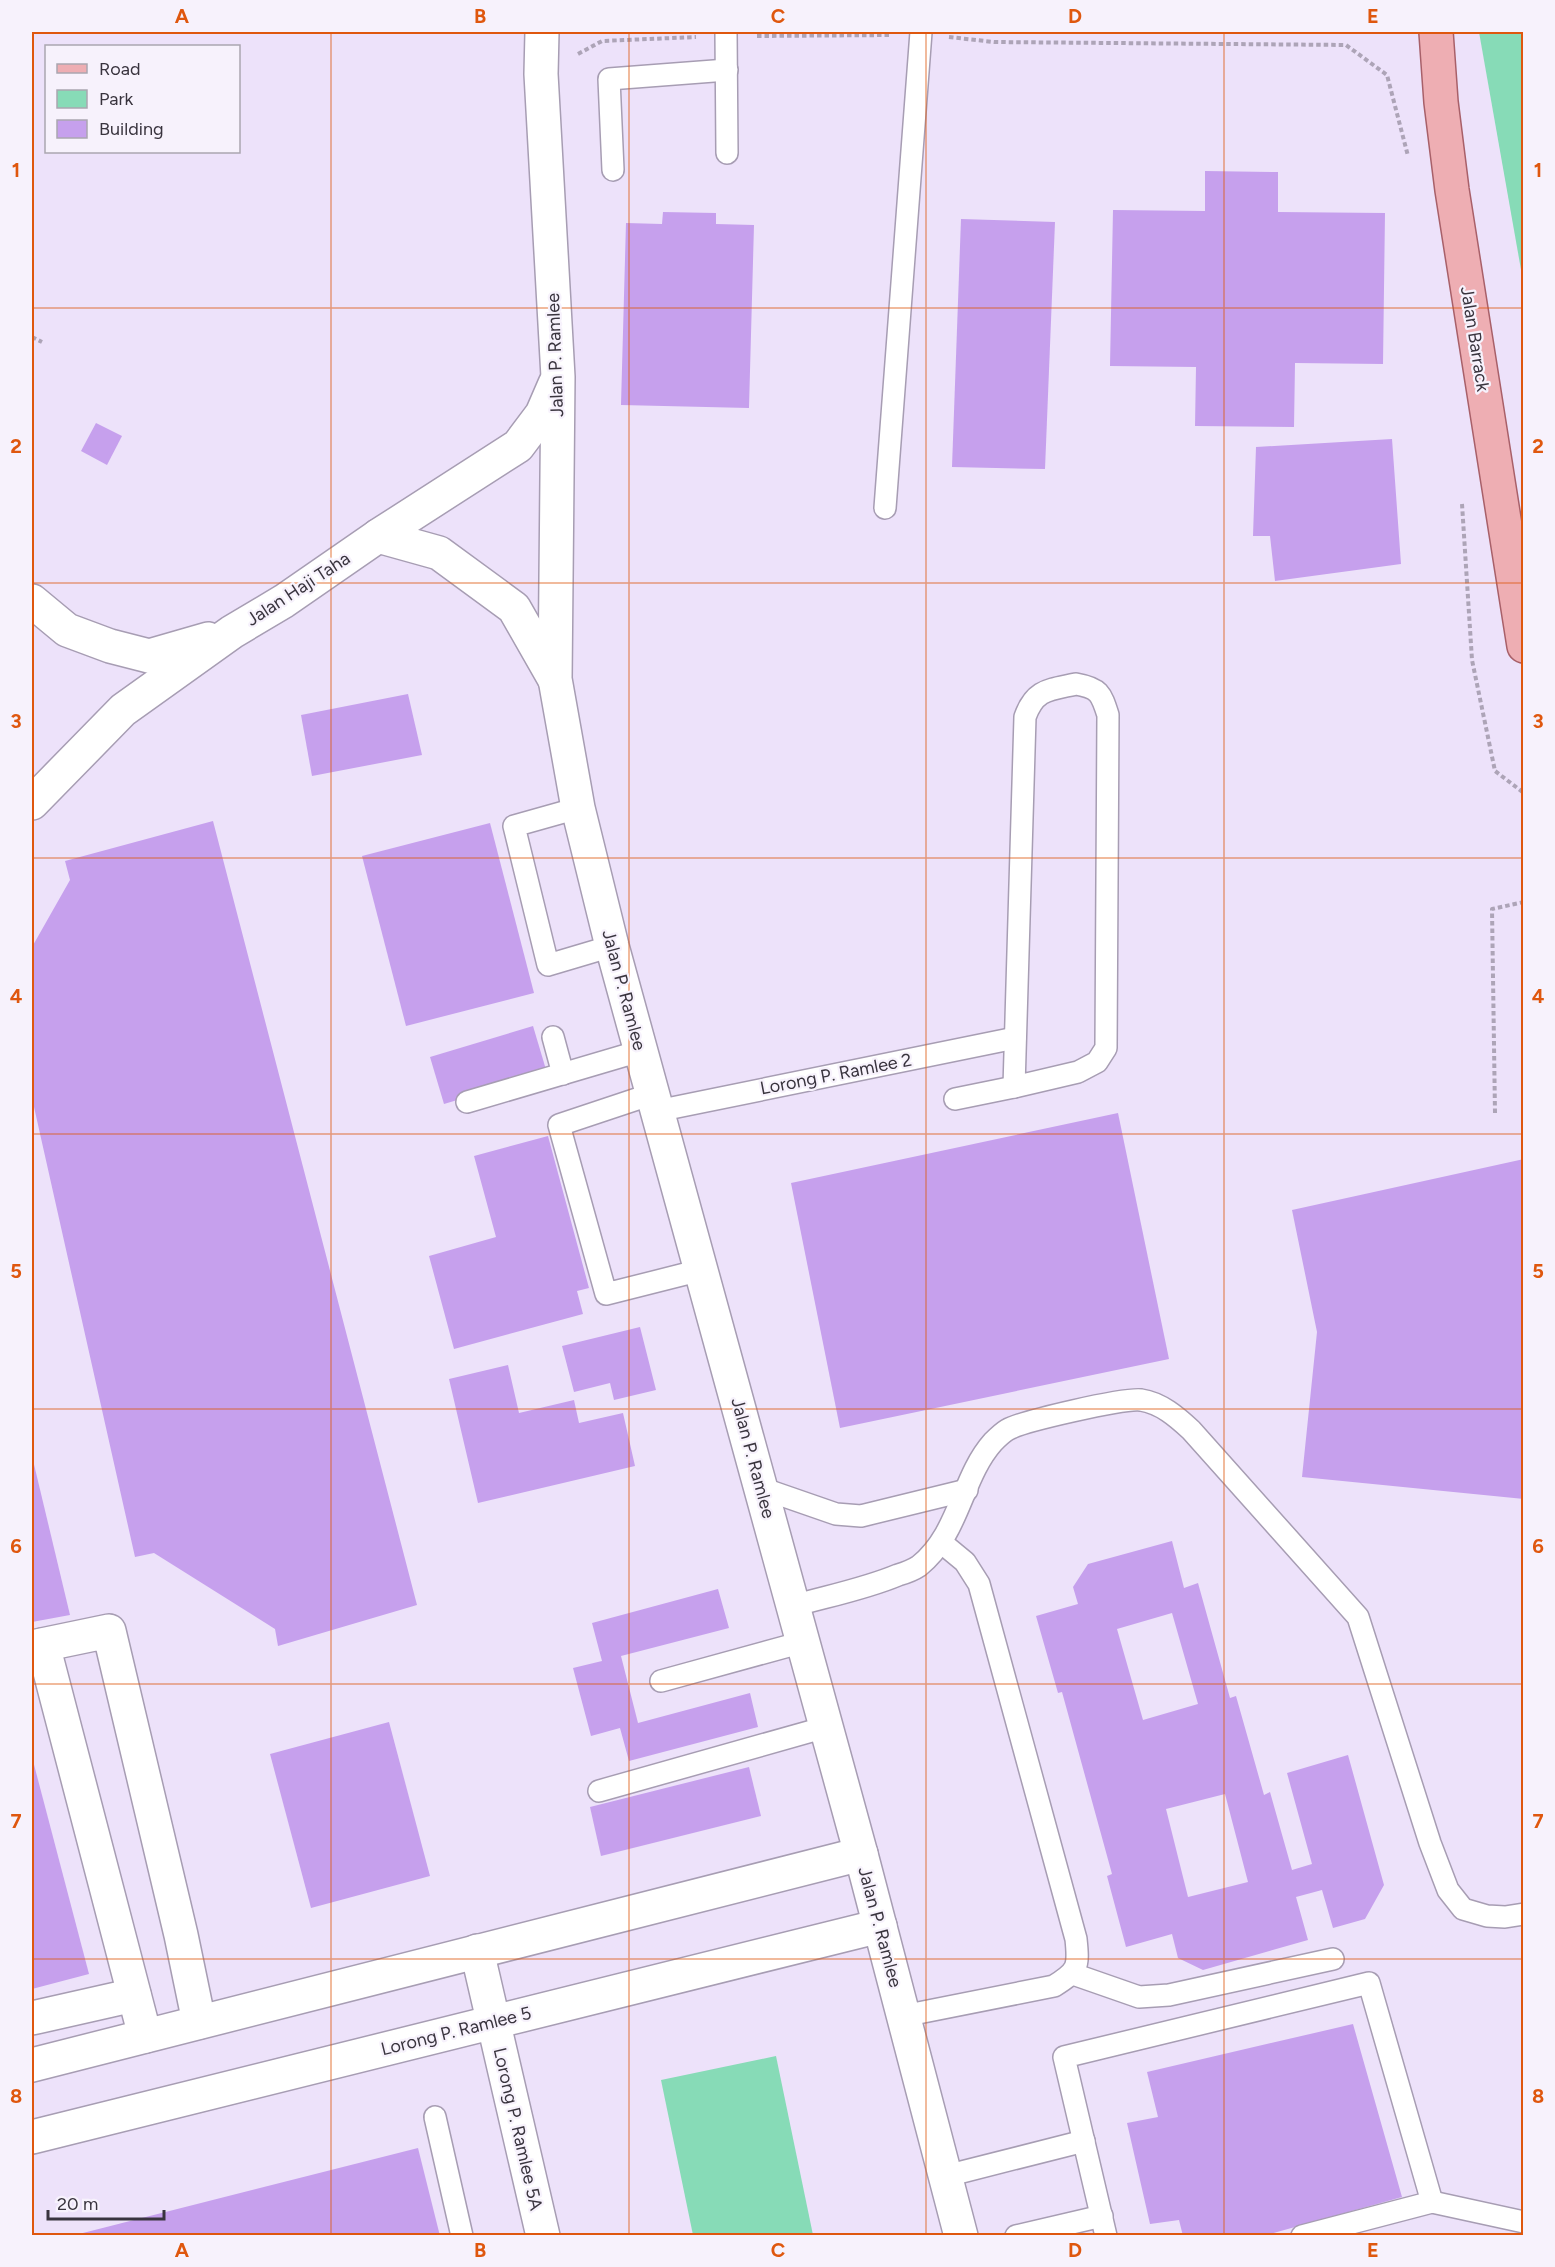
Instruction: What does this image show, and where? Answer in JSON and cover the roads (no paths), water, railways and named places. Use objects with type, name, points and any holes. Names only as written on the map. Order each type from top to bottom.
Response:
[{"type":"main road","name":"Jalan P. Ramlee","points":[[542,32],[541,74],[558,377],[555,679],[578,808],[640,1051],[861,1854],[961,2235]]},
{"type":"main road","name":"Jalan Barrack","points":[[1436,32],[1441,102],[1452,190],[1524,646]]},
{"type":"main road","name":"Jalan Haji Taha","points":[[32,803],[123,710],[232,632],[284,601],[378,536],[518,446],[542,414],[558,377]]},
{"type":"main road","name":"Jalan P. Ramlee","points":[[378,536],[440,553],[514,608],[555,679]]},
{"type":"main road","points":[[32,600],[67,630],[149,657],[232,632]]},
{"type":"main road","points":[[145,2036],[37,1646],[109,1631],[180,1929],[199,2022]]},
{"type":"main road","points":[[32,2065],[861,1854]]},
{"type":"main road","name":"Lorong P. Ramlee 5","points":[[32,2137],[880,1926]]},
{"type":"main road","name":"Lorong P. Ramlee 5A","points":[[477,1952],[543,2235]]},
{"type":"main road","points":[[32,2018],[134,1995]]},
{"type":"lane","points":[[885,508],[920,33]]},
{"type":"lane","points":[[726,34],[727,153]]},
{"type":"lane","points":[[613,170],[609,79],[727,70]]},
{"type":"lane","points":[[955,1099],[1014,1087],[1078,1072],[1097,1062],[1106,1048],[1108,715],[1101,695],[1091,686],[1076,684],[1045,691],[1030,703],[1025,717],[1014,1087]]},
{"type":"lane","points":[[578,808],[514,826],[548,965],[612,946]]},
{"type":"lane","points":[[553,1036],[563,1074]]},
{"type":"lane","name":"Lorong P. Ramlee 2","points":[[701,1270],[606,1294],[559,1125],[655,1102],[1015,1038]]},
{"type":"lane","points":[[467,1102],[640,1051]]},
{"type":"lane","points":[[793,1606],[884,1581],[918,1568],[942,1543],[981,1459],[993,1442],[1006,1430],[1118,1402],[1140,1400],[1160,1406],[1191,1430],[1358,1617],[1430,1843],[1448,1890],[1463,1909],[1487,1916],[1505,1917],[1524,1914]]},
{"type":"lane","points":[[761,1488],[836,1514],[861,1515],[967,1490]]},
{"type":"lane","points":[[903,2016],[1054,1986],[1073,1974],[1078,1957],[1077,1939],[979,1584],[965,1562],[942,1543]]},
{"type":"lane","points":[[661,1681],[803,1642]]},
{"type":"lane","points":[[599,1791],[826,1727]]},
{"type":"lane","points":[[1073,1974],[1139,1997],[1169,1995],[1333,1959]]},
{"type":"lane","points":[[1016,2235],[1104,2226],[1064,2057],[1369,1983],[1432,2202]]},
{"type":"lane","points":[[435,2117],[462,2235]]},
{"type":"lane","points":[[945,2176],[1084,2141]]},
{"type":"lane","points":[[1302,2235],[1432,2202],[1524,2222]]}]
